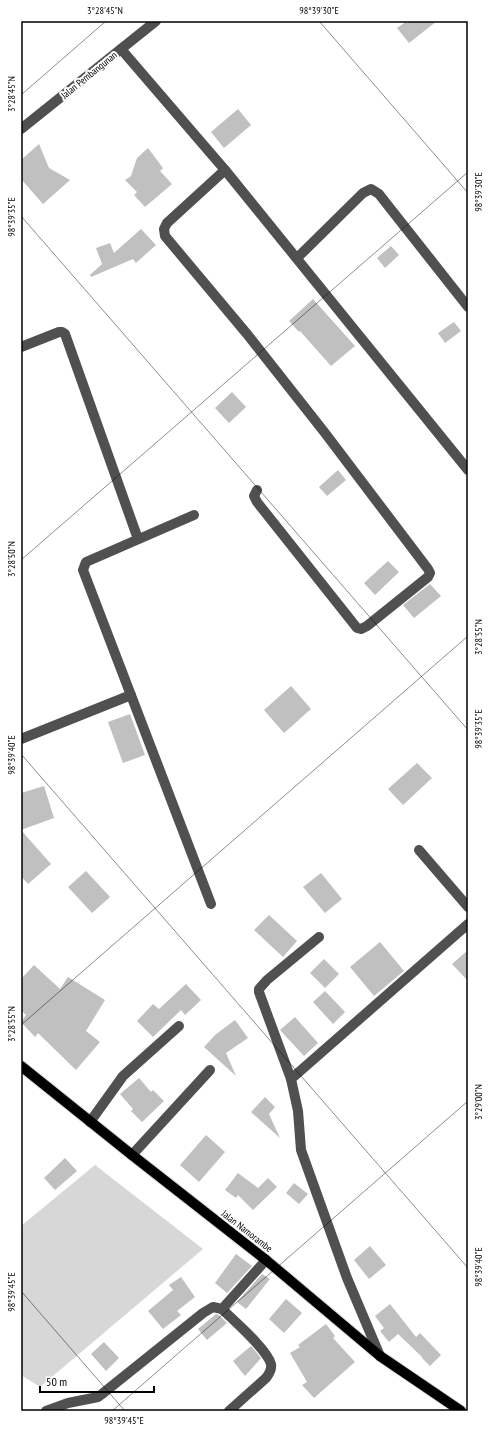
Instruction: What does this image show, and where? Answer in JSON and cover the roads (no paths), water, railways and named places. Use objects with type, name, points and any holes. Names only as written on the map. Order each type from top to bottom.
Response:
[{"type":"main road","name":"Jalan Namorambe","points":[[21,1066],[266,1260],[380,1356],[461,1411]]},
{"type":"street","name":"Jalan Pembangunan","points":[[21,129],[156,21]]},
{"type":"street","points":[[121,49],[225,170],[468,470]]},
{"type":"street","points":[[225,170],[167,223],[164,229],[165,236],[247,334],[325,433],[430,573],[428,577],[367,626],[361,629],[357,628],[257,502],[254,496],[257,490]]},
{"type":"street","points":[[297,258],[362,193],[371,189],[379,194],[468,307]]},
{"type":"street","points":[[21,347],[59,332],[65,334],[138,539]]},
{"type":"street","points":[[194,515],[86,562],[83,570],[212,904]]},
{"type":"street","points":[[21,739],[131,695]]},
{"type":"street","points":[[419,850],[468,907]]},
{"type":"street","points":[[291,1079],[468,924]]},
{"type":"street","points":[[319,937],[262,984],[259,992],[291,1079],[298,1117],[301,1150],[347,1278],[380,1356]]},
{"type":"street","points":[[90,1122],[123,1076],[180,1026]]},
{"type":"street","points":[[132,1155],[210,1070]]},
{"type":"street","points":[[222,1310],[266,1260]]},
{"type":"street","points":[[46,1411],[68,1403],[98,1397],[203,1313],[213,1307],[222,1310],[265,1352],[271,1364],[270,1373],[266,1378],[228,1411]]}]
